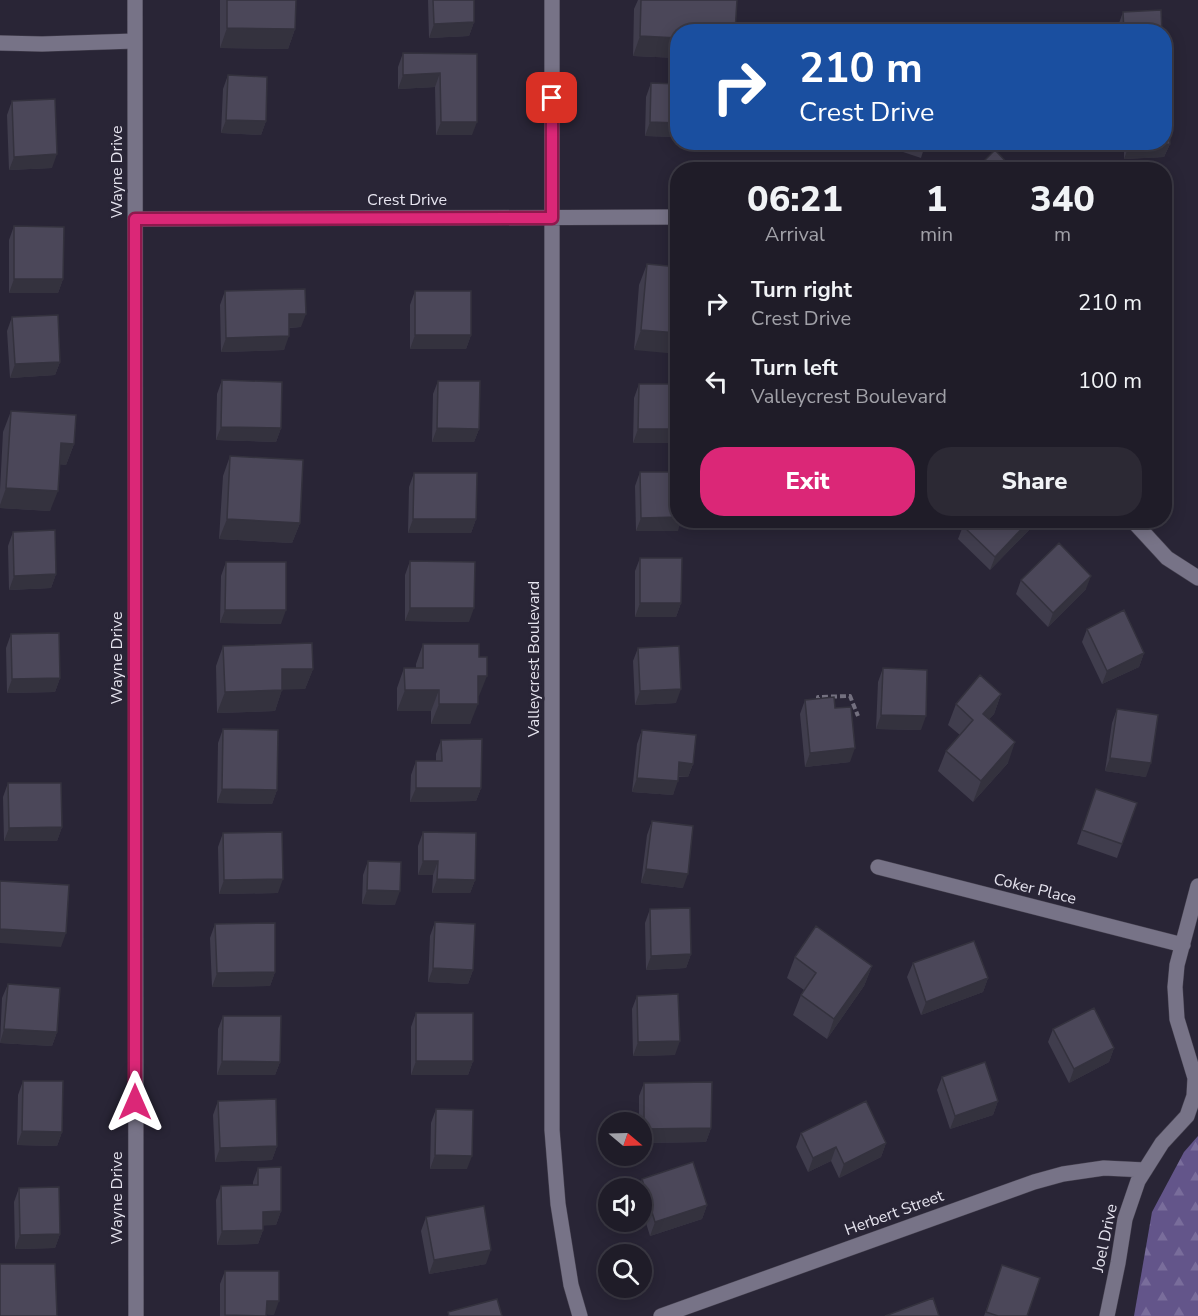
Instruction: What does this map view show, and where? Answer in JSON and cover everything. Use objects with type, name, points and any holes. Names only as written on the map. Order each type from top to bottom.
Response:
[{"type":"street","name":"Wayne Drive","points":[[135,0],[136,1316]]},
{"type":"street","name":"Valleycrest Boulevard","points":[[552,0],[552,1130],[558,1204],[572,1285],[580,1316]]},
{"type":"street","points":[[0,43],[135,41]]},
{"type":"street","name":"Crest Drive","points":[[135,219],[670,217]]},
{"type":"street","points":[[1139,528],[1167,558],[1198,578]]},
{"type":"street","name":"Coker Place","points":[[878,867],[1183,945]]},
{"type":"street","name":"Joel Drive","points":[[1107,1316],[1125,1219],[1138,1181],[1162,1143],[1187,1116],[1194,1096],[1195,1078],[1177,1019],[1175,987],[1177,965],[1198,886]]},
{"type":"street","name":"Herbert Street","points":[[661,1316],[1034,1182],[1063,1174],[1104,1168],[1145,1170]]},
{"type":"path","points":[[818,704],[818,697],[850,696],[858,716]]},
{"type":"green space","points":[[1198,1136],[1198,1316],[1134,1316],[1152,1212],[1184,1152]]},
{"type":"building","points":[[227,0],[296,0],[295,29],[227,28]]},
{"type":"building","points":[[433,0],[474,0],[474,22],[434,24]]},
{"type":"building","points":[[641,0],[737,0],[736,24],[670,24],[670,38],[640,36]]},
{"type":"building","points":[[1161,10],[1162,24],[1124,24],[1123,12]]},
{"type":"building","points":[[403,53],[477,54],[477,122],[441,122],[440,73],[403,75]]},
{"type":"building","points":[[228,75],[267,77],[266,121],[226,120]]},
{"type":"building","points":[[651,83],[670,84],[670,123],[650,122]]},
{"type":"building","points":[[55,99],[57,154],[14,157],[12,101]]},
{"type":"building","points":[[995,150],[1006,162],[983,162]]},
{"type":"building","points":[[14,226],[64,227],[63,279],[14,279]]},
{"type":"building","points":[[647,264],[670,266],[670,332],[641,330]]},
{"type":"building","points":[[305,289],[306,314],[289,314],[289,336],[226,338],[225,291]]},
{"type":"building","points":[[415,291],[471,291],[471,335],[415,335]]},
{"type":"building","points":[[58,315],[60,362],[15,364],[12,317]]},
{"type":"building","points":[[222,380],[282,382],[281,428],[221,427]]},
{"type":"building","points":[[438,381],[480,381],[479,429],[437,428]]},
{"type":"building","points":[[639,384],[670,384],[670,429],[638,429]]},
{"type":"building","points":[[11,411],[76,415],[74,444],[61,443],[58,491],[6,488]]},
{"type":"building","points":[[230,456],[303,460],[300,523],[227,519]]},
{"type":"building","points":[[640,472],[670,472],[670,517],[641,518]]},
{"type":"building","points":[[414,473],[477,473],[476,519],[413,519]]},
{"type":"building","points":[[965,528],[1022,528],[995,557]]},
{"type":"building","points":[[55,530],[56,574],[14,576],[13,532]]},
{"type":"building","points":[[1059,543],[1091,576],[1053,613],[1021,580]]},
{"type":"building","points":[[640,558],[682,558],[681,603],[640,603]]},
{"type":"building","points":[[410,561],[475,562],[474,608],[410,608]]},
{"type":"building","points":[[226,562],[286,562],[286,610],[225,610]]},
{"type":"building","points":[[1124,610],[1144,653],[1107,671],[1087,629]]},
{"type":"building","points":[[59,633],[60,678],[12,679],[11,634]]},
{"type":"building","points":[[312,643],[313,669],[282,669],[282,690],[225,692],[223,646]]},
{"type":"building","points":[[423,644],[479,644],[479,657],[487,657],[487,676],[478,676],[478,704],[439,704],[439,690],[405,690],[404,668],[423,668]]},
{"type":"building","points":[[679,646],[681,689],[640,691],[638,648]]},
{"type":"building","points":[[883,668],[927,670],[926,716],[881,715]]},
{"type":"building","points":[[980,675],[1001,694],[983,714],[1015,742],[981,781],[946,751],[973,720],[956,704]]},
{"type":"building","points":[[834,697],[835,708],[851,707],[855,748],[810,753],[805,700]]},
{"type":"building","points":[[1117,709],[1158,715],[1151,763],[1110,758]]},
{"type":"building","points":[[223,729],[278,730],[277,790],[222,789]]},
{"type":"building","points":[[642,730],[696,735],[693,764],[679,762],[678,781],[637,778]]},
{"type":"building","points":[[482,739],[481,788],[416,788],[416,761],[442,761],[441,740]]},
{"type":"building","points":[[8,783],[61,783],[62,827],[9,828]]},
{"type":"building","points":[[1096,789],[1137,803],[1122,844],[1082,830]]},
{"type":"building","points":[[652,821],[693,826],[688,874],[646,869]]},
{"type":"building","points":[[282,832],[283,879],[224,880],[223,833]]},
{"type":"building","points":[[423,832],[476,833],[475,880],[437,879],[438,861],[423,861]]},
{"type":"building","points":[[368,861],[401,862],[400,891],[367,890]]},
{"type":"building","points":[[0,881],[69,885],[66,933],[0,929]]},
{"type":"building","points":[[690,908],[691,954],[651,956],[650,909]]},
{"type":"building","points":[[435,922],[475,924],[473,970],[433,968]]},
{"type":"building","points":[[275,923],[275,972],[217,973],[215,924]]},
{"type":"building","points":[[816,926],[872,966],[834,1019],[801,995],[816,973],[795,957]]},
{"type":"building","points":[[974,941],[988,978],[926,1002],[913,963]]},
{"type":"building","points":[[8,984],[60,988],[57,1032],[4,1029]]},
{"type":"building","points":[[678,994],[680,1041],[638,1042],[637,996]]},
{"type":"building","points":[[1094,1008],[1114,1048],[1074,1069],[1053,1029]]},
{"type":"building","points":[[416,1013],[473,1013],[473,1061],[416,1061]]},
{"type":"building","points":[[223,1016],[281,1016],[280,1062],[222,1061]]},
{"type":"building","points":[[985,1062],[998,1101],[955,1116],[942,1077]]},
{"type":"building","points":[[23,1081],[63,1081],[62,1132],[22,1131]]},
{"type":"building","points":[[712,1082],[711,1128],[652,1129],[652,1112],[644,1112],[644,1083]]},
{"type":"building","points":[[276,1099],[277,1146],[220,1148],[218,1101]]},
{"type":"building","points":[[866,1101],[886,1143],[844,1164],[836,1147],[813,1158],[801,1133]]},
{"type":"building","points":[[436,1109],[473,1110],[472,1156],[435,1155]]},
{"type":"building","points":[[693,1162],[707,1205],[655,1222],[652,1212],[652,1178],[645,1178]]},
{"type":"building","points":[[281,1167],[281,1211],[263,1212],[263,1230],[222,1231],[221,1186],[258,1185],[258,1168]]},
{"type":"building","points":[[59,1187],[60,1234],[20,1235],[19,1188]]},
{"type":"building","points":[[484,1206],[491,1250],[434,1260],[426,1217]]},
{"type":"building","points":[[0,1264],[55,1264],[57,1316],[0,1316]]},
{"type":"building","points":[[1002,1265],[1040,1278],[1027,1316],[998,1316],[986,1312]]},
{"type":"building","points":[[225,1271],[279,1271],[279,1301],[267,1301],[266,1316],[225,1315]]},
{"type":"building","points":[[933,1298],[939,1316],[885,1316]]},
{"type":"building","points":[[497,1299],[502,1316],[449,1316],[448,1312]]},
{"type":"route","points":[[135,1102],[135,219],[552,218],[552,98]]}]
